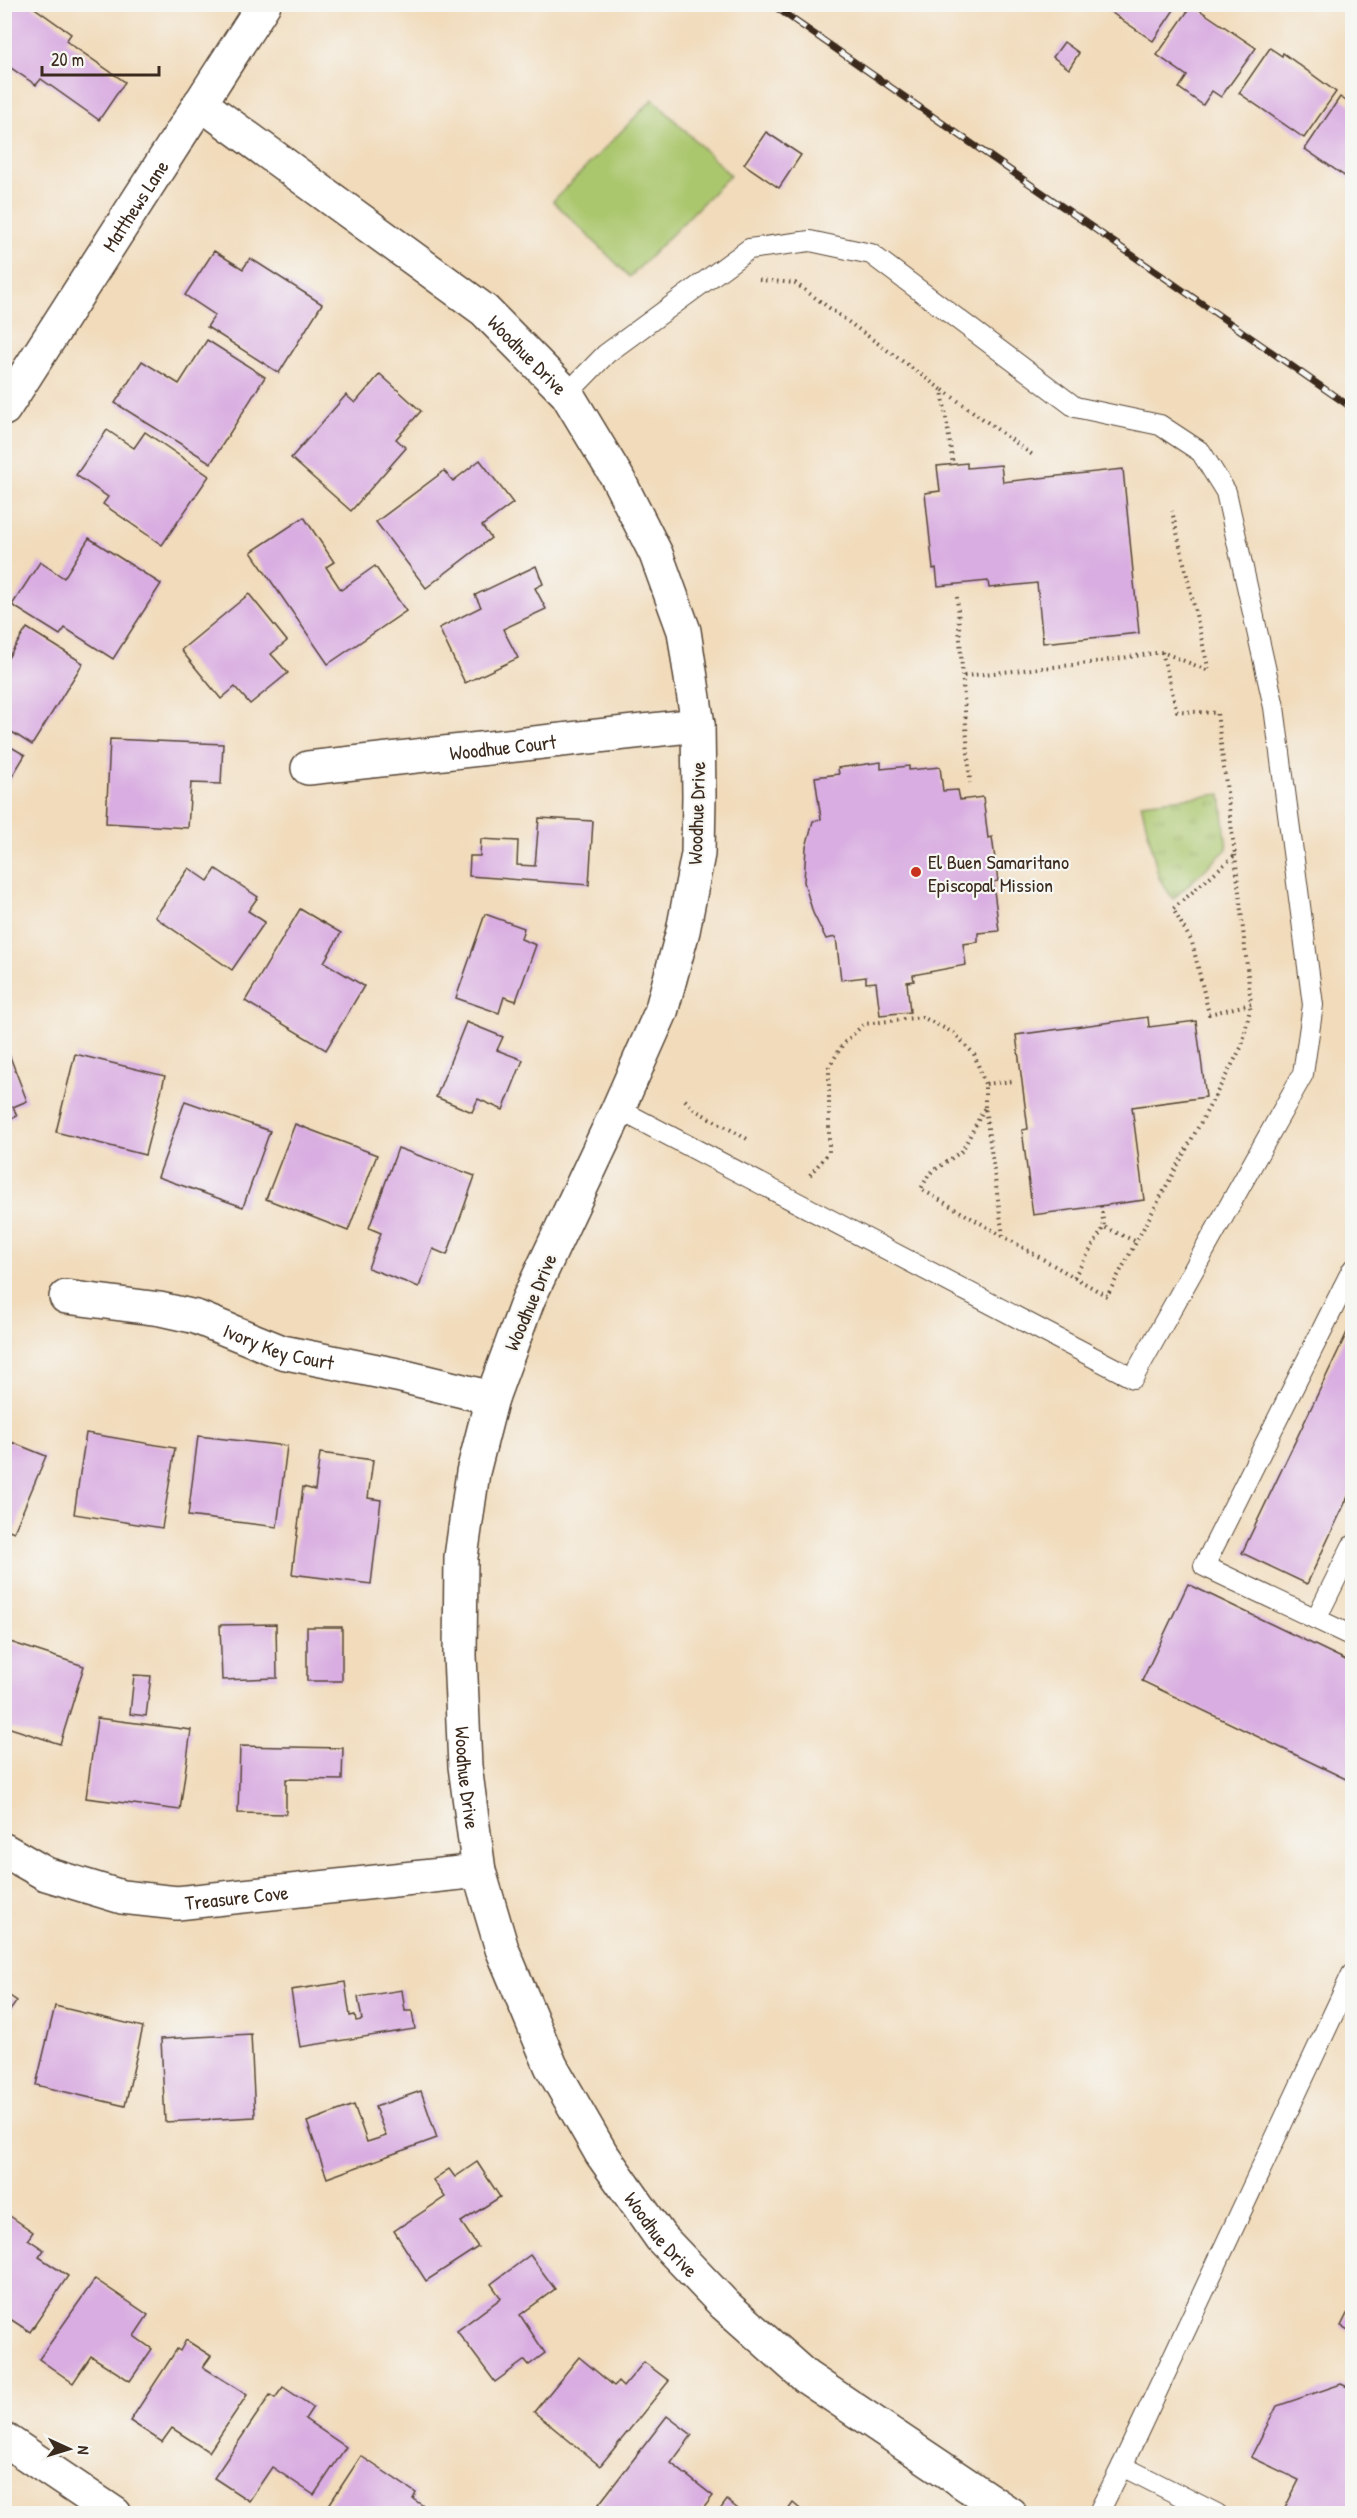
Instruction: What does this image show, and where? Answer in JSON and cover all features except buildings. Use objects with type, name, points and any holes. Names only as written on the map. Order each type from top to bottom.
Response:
[{"type":"street","name":"Matthews Lane","points":[[4,408],[264,4]]},
{"type":"street","name":"Woodhue Drive","points":[[200,103],[484,310],[567,394],[617,477],[656,554],[684,631],[698,725],[698,854],[683,932],[661,1012],[618,1110],[528,1300],[492,1398],[473,1472],[461,1557],[460,1656],[465,1766],[479,1871],[502,1949],[551,2066],[601,2153],[661,2238],[725,2305],[806,2377],[1010,2514]]},
{"type":"street","name":"Woodhue Court","points":[[308,768],[698,725]]},
{"type":"street","name":"Ivory Key Court","points":[[66,1297],[160,1309],[196,1317],[282,1352],[397,1375],[492,1398]]},
{"type":"street","name":"Treasure Cove","points":[[4,1850],[46,1874],[122,1897],[177,1903],[479,1871]]},
{"type":"street","points":[[4,2439],[115,2514]]},
{"type":"lane","points":[[567,394],[606,354],[748,249],[810,241],[872,254],[1075,407],[1160,425],[1201,452],[1226,492],[1274,707],[1313,1005],[1303,1074],[1133,1378],[618,1110]]},
{"type":"lane","points":[[1353,1270],[1348,1290],[1204,1566],[1353,1636]]},
{"type":"lane","points":[[1316,1619],[1353,1546]]},
{"type":"lane","points":[[1098,2514],[1352,1977]]},
{"type":"lane","points":[[1122,2466],[1216,2514]]},
{"type":"path","points":[[752,280],[795,283],[1034,456]]},
{"type":"path","points":[[942,390],[953,465]]},
{"type":"path","points":[[964,676],[1082,664],[1162,652],[1209,671],[1172,512]]},
{"type":"path","points":[[957,597],[970,783]]},
{"type":"path","points":[[985,1107],[962,1151],[929,1174],[921,1189],[1107,1296],[1242,1046],[1251,1004],[1217,713],[1177,711],[1162,652]]},
{"type":"path","points":[[1235,855],[1173,909],[1192,942],[1209,1014],[1251,1004]]},
{"type":"path","points":[[801,1169],[810,1175],[829,1152],[830,1067],[843,1044],[864,1024],[922,1017],[954,1033],[974,1054],[985,1084],[985,1107],[1003,1236]]},
{"type":"path","points":[[985,1084],[1015,1081]]},
{"type":"path","points":[[685,1100],[695,1110],[753,1142]]},
{"type":"path","points":[[1074,1277],[1104,1227],[1101,1206]]},
{"type":"path","points":[[1104,1227],[1137,1242]]},
{"type":"green space","points":[[653,99],[730,175],[630,277],[553,201]]},
{"type":"green space","points":[[1221,794],[1227,849],[1173,899],[1159,878],[1141,803]]},
{"type":"railway","points":[[771,4],[1352,408]]},
{"type":"place","name":"El Buen Samaritano Episcopal Mission","points":[[916,872]]}]
